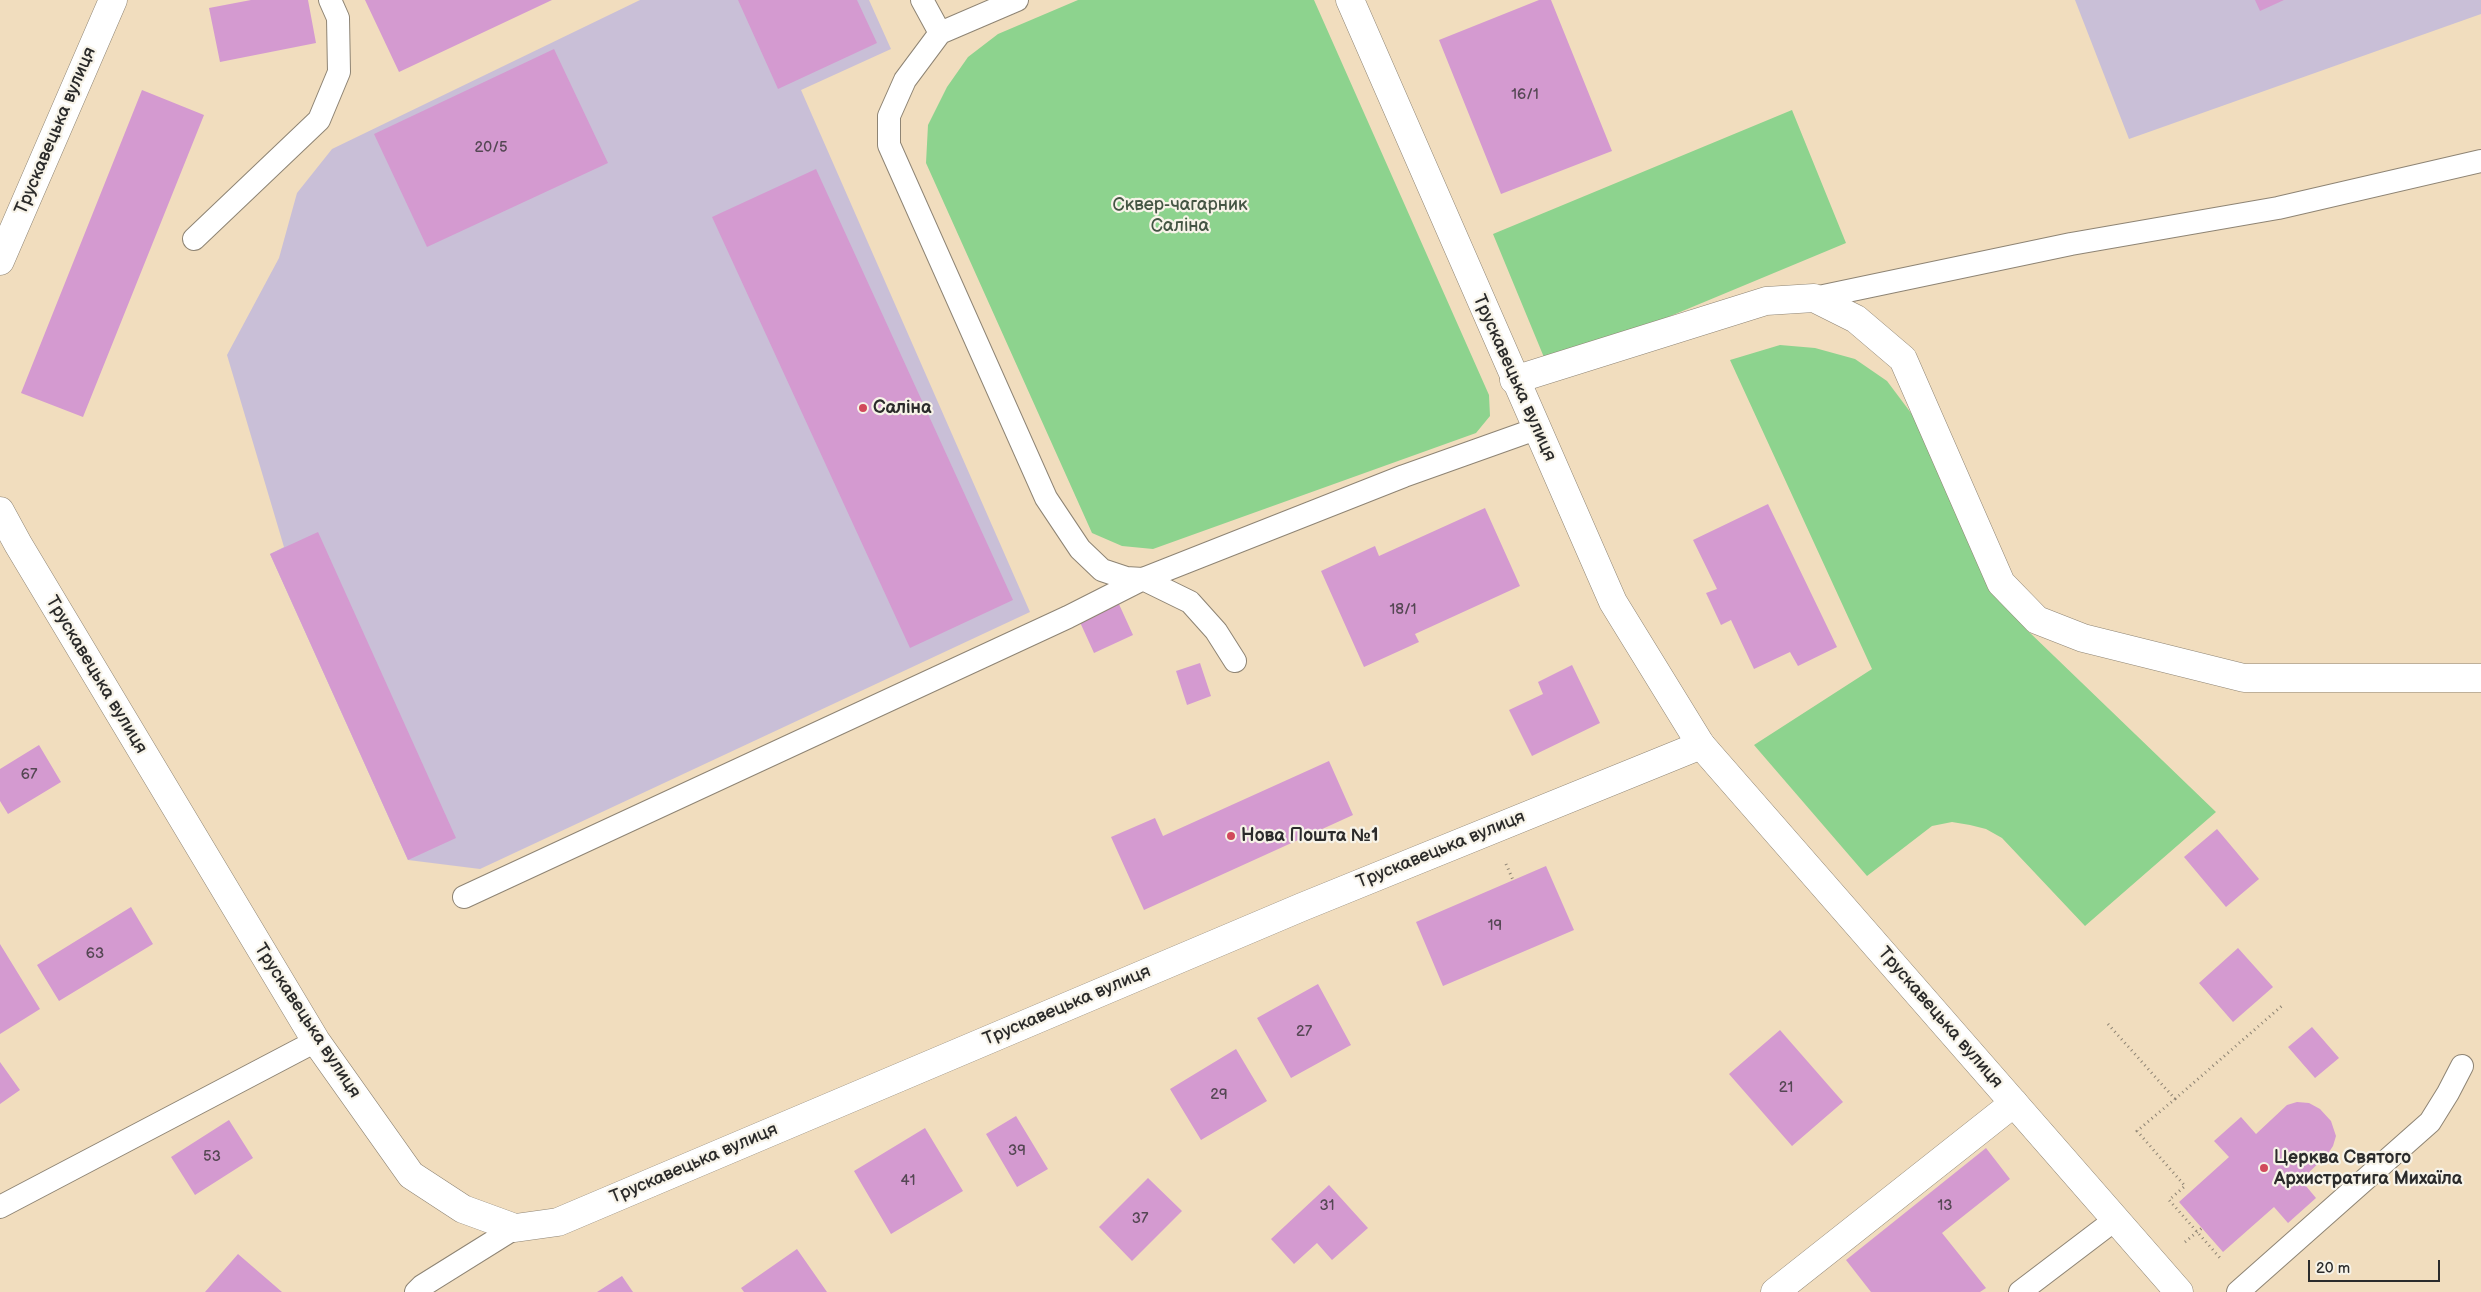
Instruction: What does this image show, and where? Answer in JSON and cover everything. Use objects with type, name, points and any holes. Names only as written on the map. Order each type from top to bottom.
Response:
[{"type":"street","name":"Трускавецька вулиця","points":[[0,262],[112,0]]},
{"type":"street","name":"Трускавецька вулиця","points":[[1350,0],[1514,380],[1613,602],[1701,745],[2179,1292]]},
{"type":"street","points":[[1514,380],[1766,301],[1814,298],[1856,319],[1903,359],[2001,583],[2037,620],[2082,638],[2244,678],[2481,678]]},
{"type":"street","name":"Трускавецька вулиця","points":[[0,511],[28,562],[316,1041],[411,1174],[463,1209],[515,1228],[558,1222],[1302,907],[1701,745]]},
{"type":"street","points":[[1775,1292],[2014,1103]]},
{"type":"lane","points":[[194,239],[319,120],[340,72],[338,18],[330,0]]},
{"type":"lane","points":[[922,0],[940,33]]},
{"type":"lane","points":[[1018,0],[940,33],[905,80],[889,116],[889,145],[1046,498],[1080,549],[1102,570],[1126,578],[1143,579],[1190,602],[1216,631],[1235,661]]},
{"type":"lane","points":[[1814,298],[2071,244],[2278,208],[2481,161]]},
{"type":"lane","points":[[464,897],[1059,621],[1143,579],[1404,476],[1536,429]]},
{"type":"lane","points":[[0,1207],[316,1041]]},
{"type":"lane","points":[[2238,1292],[2430,1122],[2448,1094],[2462,1066]]},
{"type":"lane","points":[[2020,1292],[2116,1219]]},
{"type":"lane","points":[[416,1292],[422,1286],[515,1228]]},
{"type":"path","points":[[2226,1266],[2169,1200],[2185,1186],[2138,1131],[2284,1004]]},
{"type":"path","points":[[2108,1024],[2175,1100]]},
{"type":"path","points":[[2180,1247],[2202,1228]]},
{"type":"shaded area","points":[[640,0],[869,0],[891,49],[801,90],[1030,612],[480,869],[408,860],[270,554],[284,547],[227,355],[279,258],[297,193],[332,149]]},
{"type":"shaded area","points":[[2075,0],[2481,0],[2481,14],[2129,139]]},
{"type":"green space","name":"Сквер-чагарник Саліна","points":[[1078,0],[1314,0],[1489,395],[1490,416],[1476,433],[1153,549],[1122,546],[1092,533],[926,163],[928,125],[947,87],[968,57],[998,34]]},
{"type":"green space","points":[[1792,110],[1846,243],[1548,367],[1493,234]]},
{"type":"green space","points":[[1780,345],[1815,348],[1855,359],[1887,381],[1914,417],[1992,587],[2027,630],[2216,812],[2085,926],[2002,838],[1986,829],[1970,825],[1952,822],[1932,826],[1867,876],[1754,745],[1872,669],[1730,360]]},
{"type":"building","points":[[251,0],[308,0],[316,43],[220,62],[209,8]]},
{"type":"building","points":[[365,0],[552,0],[399,72]]},
{"type":"building","points":[[738,0],[857,0],[877,43],[778,89]]},
{"type":"building","points":[[1539,0],[1551,0],[1612,151],[1501,194],[1439,40]]},
{"type":"building","points":[[2255,0],[2284,0],[2260,11]]},
{"type":"building","points":[[554,49],[608,163],[427,247],[374,134]]},
{"type":"building","points":[[142,90],[204,115],[83,417],[21,393]]},
{"type":"building","name":"Саліна","points":[[816,169],[1013,600],[910,648],[712,217]]},
{"type":"building","points":[[1768,504],[1837,647],[1798,666],[1790,652],[1754,669],[1731,620],[1721,625],[1706,593],[1717,589],[1693,540]]},
{"type":"building","points":[[1485,508],[1520,586],[1415,634],[1419,642],[1364,667],[1321,571],[1375,546],[1379,556]]},
{"type":"building","points":[[318,532],[456,838],[408,860],[270,554]]},
{"type":"building","points":[[1118,602],[1133,635],[1094,653],[1079,620]]},
{"type":"building","points":[[1200,663],[1211,696],[1187,705],[1176,671]]},
{"type":"building","points":[[1572,665],[1600,723],[1532,756],[1509,710],[1543,694],[1538,682]]},
{"type":"building","points":[[39,745],[61,782],[8,814],[0,801],[0,769]]},
{"type":"building","points":[[1329,761],[1353,815],[1144,910],[1111,837],[1155,818],[1163,836]]},
{"type":"building","points":[[2217,829],[2259,879],[2226,907],[2184,857]]},
{"type":"building","points":[[1546,866],[1574,930],[1443,986],[1416,922]]},
{"type":"building","points":[[131,907],[153,944],[59,1001],[37,965]]},
{"type":"building","points":[[0,944],[40,1009],[0,1034]]},
{"type":"building","points":[[2238,948],[2273,987],[2233,1022],[2199,983]]},
{"type":"building","points":[[1318,984],[1351,1045],[1291,1078],[1257,1018]]},
{"type":"building","points":[[2312,1027],[2339,1058],[2315,1078],[2288,1047]]},
{"type":"building","points":[[1780,1030],[1843,1102],[1792,1146],[1729,1074]]},
{"type":"building","points":[[1236,1049],[1267,1101],[1201,1140],[1170,1089]]},
{"type":"building","points":[[0,1062],[20,1090],[0,1104]]},
{"type":"building","name":"Церква Святого Архистратига Михаїла","points":[[2297,1102],[2309,1103],[2320,1109],[2331,1121],[2336,1136],[2333,1146],[2327,1155],[2301,1180],[2316,1198],[2288,1223],[2274,1207],[2223,1252],[2179,1202],[2229,1157],[2214,1141],[2241,1117],[2256,1134],[2287,1105]]},
{"type":"building","points":[[1016,1116],[1048,1169],[1017,1187],[986,1134]]},
{"type":"building","points":[[229,1120],[253,1158],[195,1195],[171,1157]]},
{"type":"building","points":[[925,1128],[963,1191],[891,1234],[854,1171]]},
{"type":"building","points":[[1986,1148],[2010,1179],[1942,1233],[1986,1288],[1980,1292],[1871,1292],[1846,1260]]},
{"type":"building","points":[[1148,1178],[1182,1211],[1132,1261],[1099,1227]]},
{"type":"building","points":[[1329,1185],[1368,1228],[1332,1260],[1317,1243],[1294,1264],[1271,1239]]},
{"type":"building","points":[[797,1249],[827,1292],[744,1292],[741,1288]]},
{"type":"building","points":[[238,1254],[282,1292],[205,1292]]},
{"type":"building","points":[[622,1276],[633,1292],[597,1292]]},
{"type":"place","name":"Саліна","points":[[863,408]]},
{"type":"place","name":"Нова Пошта №1","points":[[1231,836]]},
{"type":"place","name":"Церква Святого Архистратига Михаїла","points":[[2264,1168]]}]
